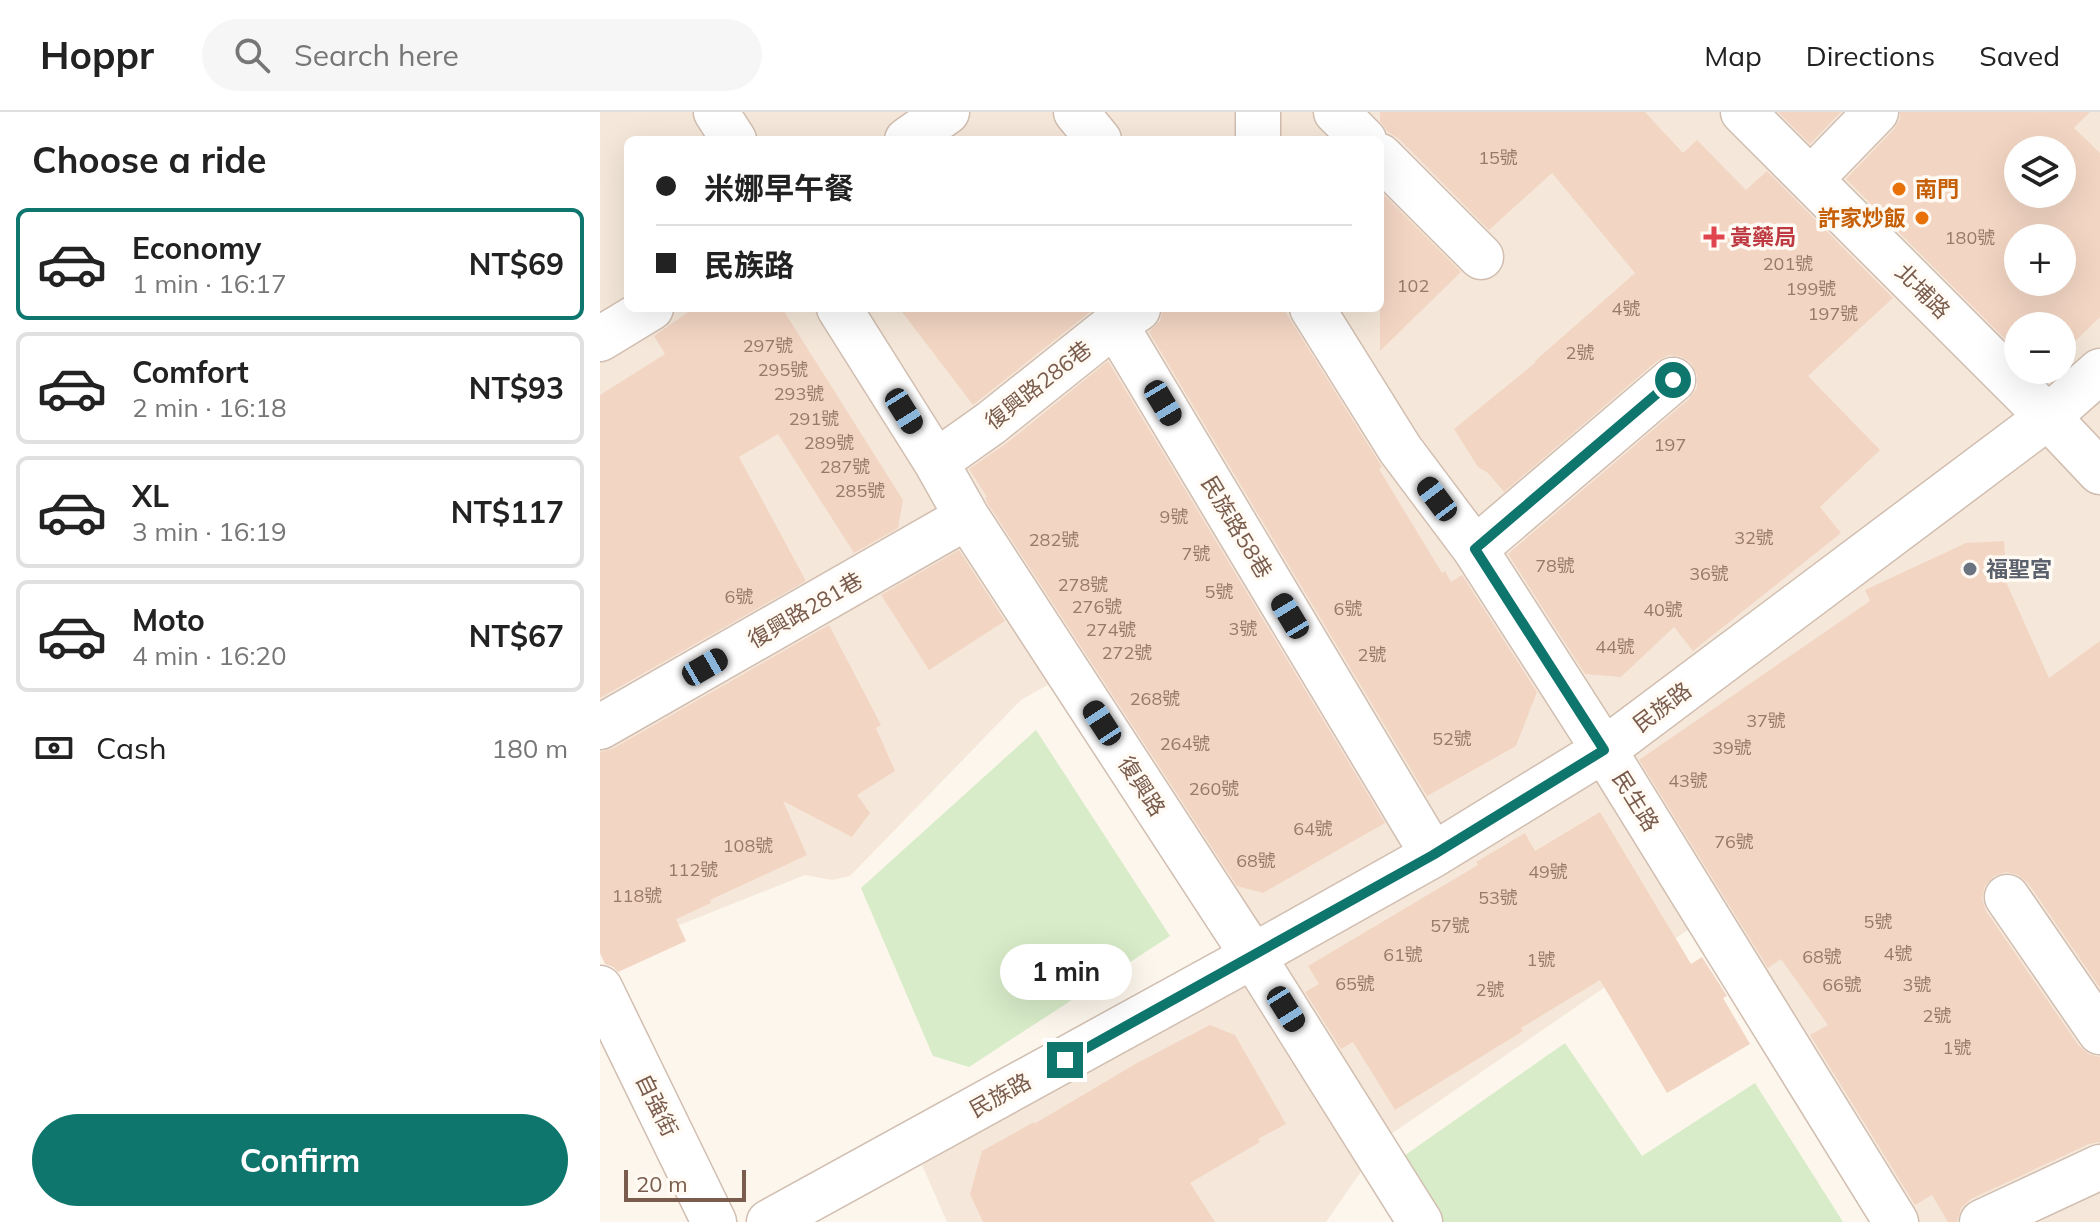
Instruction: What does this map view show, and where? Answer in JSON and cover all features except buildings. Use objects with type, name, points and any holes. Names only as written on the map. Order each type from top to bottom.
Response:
[{"type":"street","points":[[716,112],[731,136]]},
{"type":"street","points":[[913,136],[947,112]]},
{"type":"street","points":[[1076,112],[1096,136]]},
{"type":"street","points":[[1258,112],[1258,136]]},
{"type":"street","points":[[1336,112],[1360,136]]},
{"type":"street","name":"北埔路","points":[[1743,112],[2100,472]]},
{"type":"street","points":[[1811,179],[1876,112]]},
{"type":"street","points":[[1384,160],[1481,257]]},
{"type":"street","points":[[600,339],[644,312]]},
{"type":"street","name":"復興路","points":[[842,312],[967,517],[1253,956],[1420,1222]]},
{"type":"street","name":"民生路","points":[[1314,312],[1400,449],[1475,549],[1604,750],[1896,1222]]},
{"type":"street","name":"復興路286巷","points":[[936,462],[991,423],[1127,316]]},
{"type":"street","name":"民族路58巷","points":[[1127,316],[1433,855]]},
{"type":"street","name":"民族路","points":[[769,1222],[1433,855],[1604,750],[2048,417],[2100,371]]},
{"type":"street","points":[[1475,549],[1673,380]]},
{"type":"street","name":"復興路281巷","points":[[600,727],[967,517]]},
{"type":"street","points":[[2007,897],[2100,1032]]},
{"type":"street","name":"自強街","points":[[600,988],[714,1222]]},
{"type":"street","points":[[1982,1222],[2100,1167]]},
{"type":"shaded area","points":[[600,112],[2100,112],[2100,1222],[1884,1222],[1698,923],[1384,1139],[1058,679],[1021,700],[850,876],[832,880],[805,875],[612,952],[600,945]]},
{"type":"shaded area","points":[[1226,983],[1257,988],[1369,1160],[1326,1222],[947,1222],[922,1165],[1037,1100]]},
{"type":"green space","points":[[1036,730],[1170,936],[969,1067],[933,1056],[861,888]]},
{"type":"green space","points":[[1565,1043],[1642,1156],[1755,1083],[1843,1222],[1441,1222],[1401,1158]]},
{"type":"place","name":"南門","points":[[1899,189]]},
{"type":"place","name":"許家炒飯","points":[[1922,218]]},
{"type":"place","name":"黃藥局","points":[[1714,237]]},
{"type":"place","name":"福聖宮","points":[[1970,569]]},
{"type":"route","points":[[1065,1060],[1433,855],[1604,750],[1475,549],[1673,380]]}]
